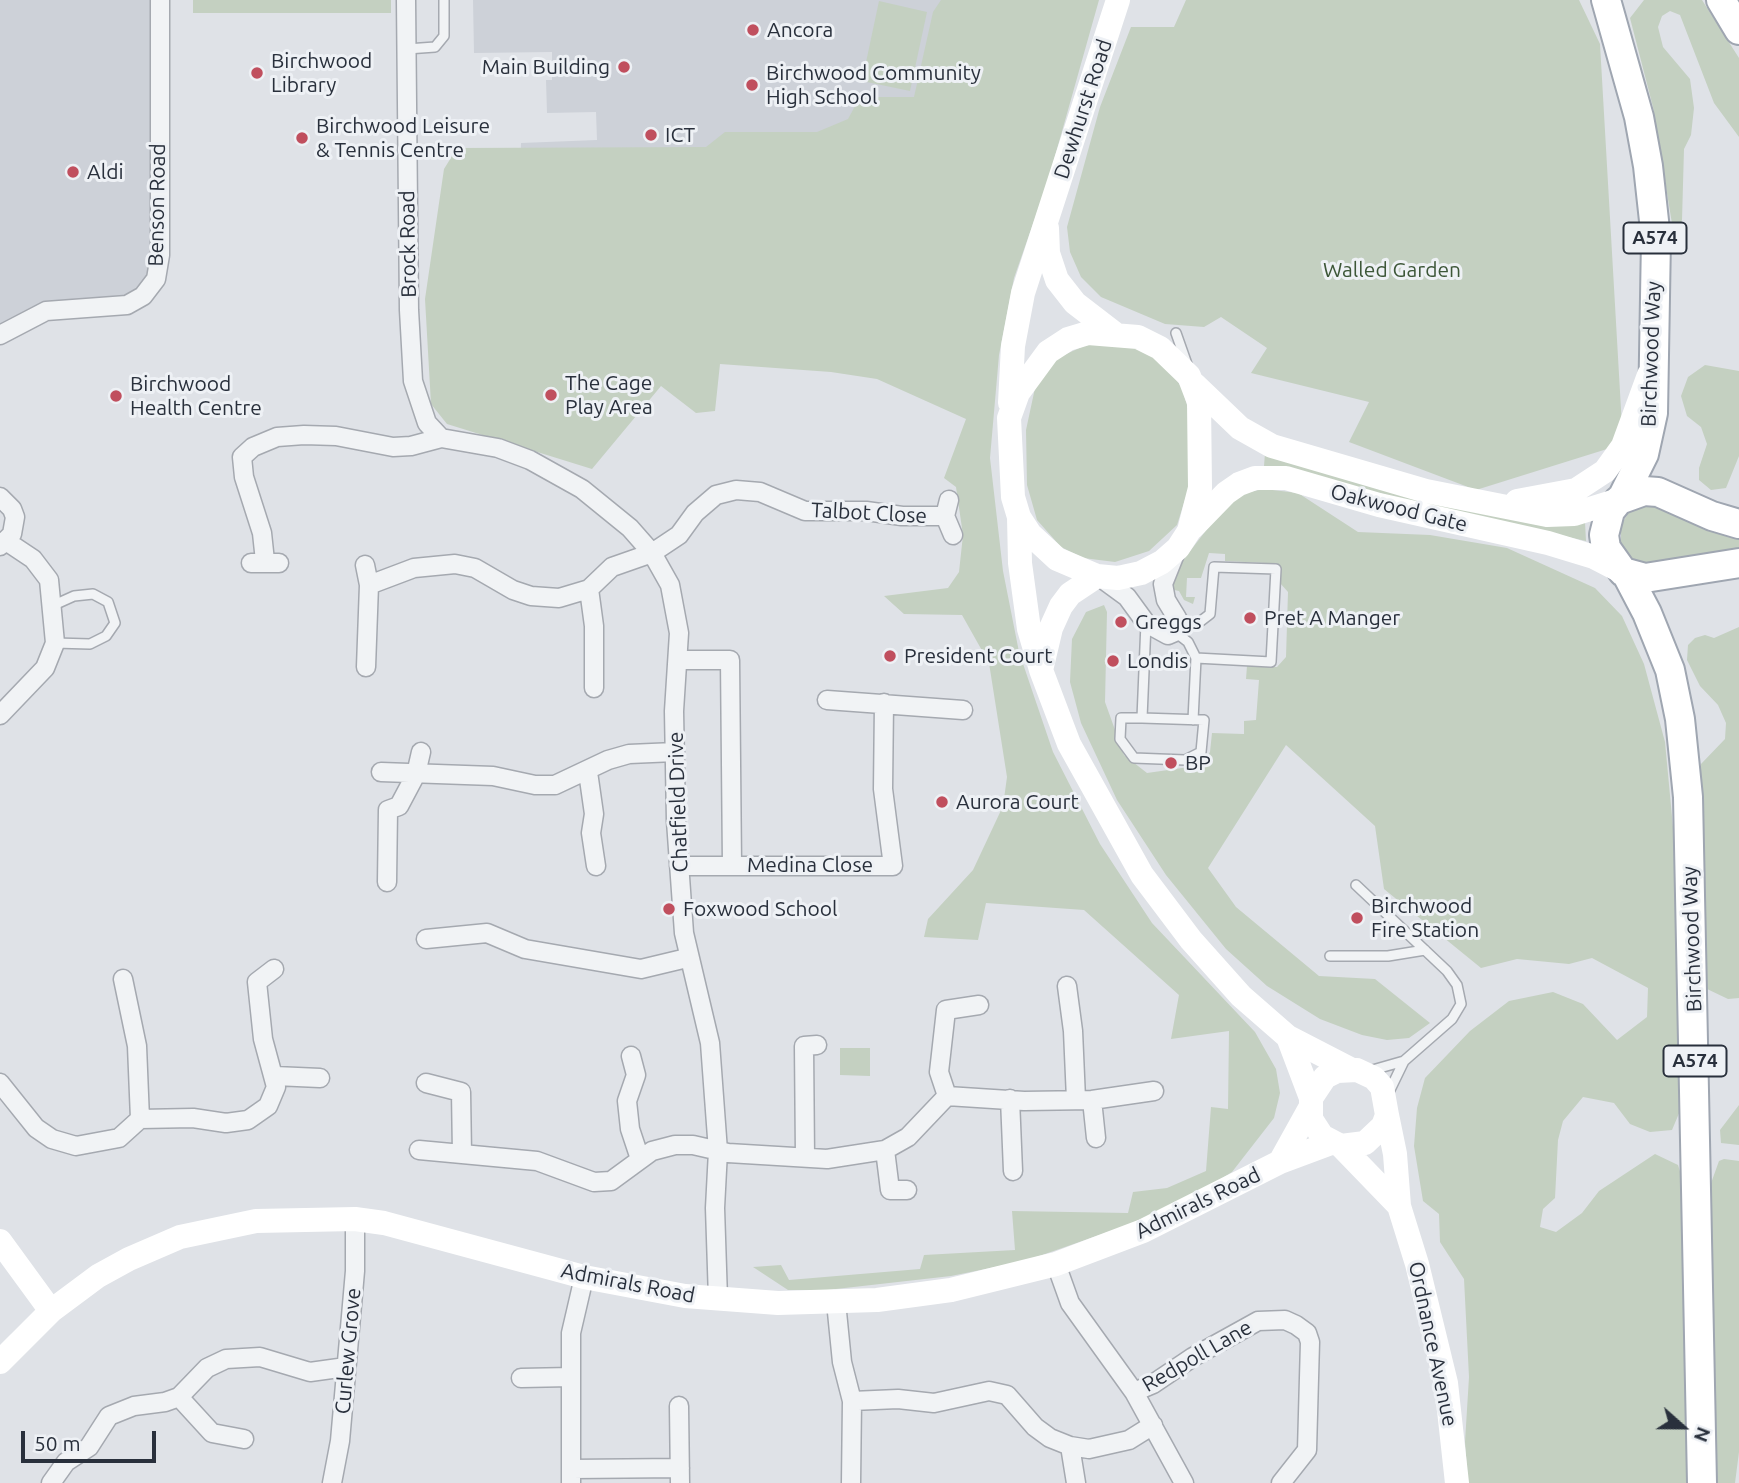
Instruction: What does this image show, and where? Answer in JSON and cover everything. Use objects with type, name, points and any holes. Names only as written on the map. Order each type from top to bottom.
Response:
[{"type":"main road","name":"Birchwood Way","points":[[1606,0],[1638,111],[1648,166],[1656,239],[1653,413],[1643,454],[1621,499]]},
{"type":"main road","points":[[1721,0],[1739,30]]},
{"type":"main road","points":[[1621,499],[1644,491],[1658,492],[1712,516],[1739,524]]},
{"type":"main road","name":"A574","points":[[1621,499],[1610,511],[1604,535],[1606,548],[1624,572]]},
{"type":"main road","points":[[1624,572],[1658,578],[1722,564],[1739,563]]},
{"type":"main road","name":"Birchwood Way","points":[[1624,572],[1647,612],[1670,670],[1680,719],[1688,797],[1702,1483]]},
{"type":"street","name":"Benson Road","points":[[0,335],[46,310],[127,305],[143,296],[156,279],[160,255],[160,0]]},
{"type":"street","name":"Brock Road","points":[[406,0],[409,310],[413,381],[427,423],[441,438]]},
{"type":"street","name":"Dewhurst Road","points":[[1009,418],[1013,346],[1023,293],[1118,0]]},
{"type":"street","name":"Dewhurst Road","points":[[1046,217],[1048,253],[1057,280],[1075,303],[1114,333]]},
{"type":"street","points":[[1019,517],[1030,534],[1058,559],[1098,576],[1127,597],[1146,623],[1158,632],[1168,635],[1176,625],[1163,584],[1184,539],[1200,488],[1201,426],[1192,381],[1160,348],[1138,337],[1114,333],[1088,333],[1068,339],[1048,352],[1018,393],[1009,418],[1012,485],[1019,517],[1020,563],[1029,629],[1041,670],[1069,744],[1142,875],[1192,940],[1233,987],[1288,1037],[1357,1070],[1382,1087],[1387,1106],[1383,1126],[1365,1143],[1336,1144],[1315,1128],[1310,1103],[1288,1037]]},
{"type":"street","points":[[1478,502],[1562,495],[1591,482],[1605,471],[1623,446],[1653,361]]},
{"type":"street","name":"Oakwood Gate","points":[[1192,381],[1241,428],[1272,446],[1426,491],[1547,515],[1574,514],[1621,499]]},
{"type":"street","points":[[265,562],[262,533],[244,477],[242,457],[253,447],[277,437],[304,435],[335,436],[393,447],[411,446],[441,438]]},
{"type":"street","name":"Chatfield Drive","points":[[441,438],[498,448],[557,474],[606,506],[630,528],[652,553],[670,585],[679,633],[675,752],[679,866],[688,958],[710,1043],[718,1151],[715,1208],[718,1299]]},
{"type":"street","name":"Oakwood Gate","points":[[1184,539],[1226,493],[1255,478],[1269,476],[1548,543],[1594,557],[1624,572]]},
{"type":"street","name":"Talbot Close","points":[[589,589],[612,567],[652,553],[679,535],[695,513],[716,495],[736,490],[760,492],[805,511],[947,508],[953,535]]},
{"type":"street","points":[[0,497],[12,509],[15,517],[12,534],[3,544],[33,559],[49,580],[54,606],[55,643],[38,677],[0,715]]},
{"type":"street","points":[[1041,670],[1051,628],[1070,594],[1098,576],[1118,578],[1141,573],[1162,562],[1184,539]]},
{"type":"street","points":[[369,585],[414,568],[455,564],[475,568],[513,590],[531,596],[559,598],[589,589],[594,626],[594,688]]},
{"type":"street","points":[[365,565],[369,585],[366,667]]},
{"type":"street","name":"Medina Close","points":[[678,660],[730,660],[732,865]]},
{"type":"street","points":[[827,700],[963,710]]},
{"type":"street","name":"Medina Close","points":[[679,866],[893,866],[883,789],[884,704]]},
{"type":"street","points":[[387,881],[388,810],[399,807],[416,774],[421,752]]},
{"type":"street","points":[[381,772],[493,776],[535,785],[555,785],[588,772],[608,760],[629,754],[675,752]]},
{"type":"street","points":[[588,772],[596,866]]},
{"type":"street","points":[[426,939],[488,925],[525,949],[633,968],[661,966],[688,958]]},
{"type":"street","points":[[0,1083],[36,1128],[52,1139],[76,1146],[119,1138],[140,1119],[193,1118],[226,1122],[248,1120],[268,1106],[276,1087],[263,1039],[257,982],[274,970]]},
{"type":"street","points":[[123,979],[137,1046],[140,1119]]},
{"type":"street","points":[[1087,997],[1068,991],[1084,1099],[1096,1138]]},
{"type":"street","points":[[947,1096],[939,1072],[946,1010],[979,1004]]},
{"type":"street","points":[[805,1157],[807,1118],[804,1045],[817,1045]]},
{"type":"street","points":[[631,1056],[636,1075],[627,1101],[639,1158]]},
{"type":"street","points":[[1310,1103],[1325,1077],[1357,1070]]},
{"type":"street","points":[[275,1076],[320,1078]]},
{"type":"street","points":[[426,1083],[461,1092],[462,1154]]},
{"type":"street","points":[[419,1150],[537,1161],[594,1182],[611,1181],[639,1158],[652,1151],[675,1145],[805,1157],[848,1157],[885,1150],[908,1137],[947,1096],[1084,1099],[1154,1091]]},
{"type":"street","points":[[1010,1099],[1013,1171]]},
{"type":"street","name":"Admirals Road","points":[[1280,1162],[1310,1103]]},
{"type":"street","name":"Ordnance Avenue","points":[[1387,1106],[1395,1154],[1399,1206],[1417,1264],[1446,1383],[1457,1483]]},
{"type":"street","name":"Admirals Road","points":[[0,1362],[51,1311],[98,1276],[180,1237],[256,1221],[355,1219],[406,1227],[584,1277],[653,1292],[778,1304],[836,1302],[951,1290],[1056,1264],[1143,1231],[1280,1162],[1336,1144]]},
{"type":"street","name":"Ordnance Avenue","points":[[1336,1144],[1399,1206]]},
{"type":"street","points":[[885,1150],[890,1190],[907,1190]]},
{"type":"street","name":"Curlew Grove","points":[[332,1483],[340,1441],[355,1271],[355,1219]]},
{"type":"street","points":[[0,1241],[51,1311]]},
{"type":"street","points":[[1056,1264],[1070,1303],[1134,1392],[1184,1483]]},
{"type":"street","points":[[584,1277],[573,1320],[572,1476],[680,1476],[679,1406]]},
{"type":"street","points":[[836,1302],[842,1362],[852,1401],[851,1483]]},
{"type":"street","name":"Redpoll Lane","points":[[1134,1392],[1153,1384],[1193,1357],[1258,1321],[1285,1320],[1296,1325],[1307,1334],[1310,1342],[1307,1450],[1281,1483]]},
{"type":"street","points":[[51,1483],[66,1462],[89,1447],[109,1416],[134,1406],[165,1402],[179,1397],[207,1368],[226,1359],[260,1357],[310,1373],[346,1367]]},
{"type":"street","points":[[522,1378],[571,1377]]},
{"type":"street","points":[[852,1401],[898,1399],[934,1403],[989,1391],[1007,1395],[1035,1427],[1070,1446],[1089,1449],[1129,1440],[1153,1425]]},
{"type":"street","points":[[179,1397],[212,1433],[244,1439]]},
{"type":"street","points":[[1070,1446],[1076,1483]]},
{"type":"lane","points":[[407,49],[435,47],[444,36],[444,0]]},
{"type":"lane","points":[[1177,333],[1192,381]]},
{"type":"lane","points":[[1176,625],[1197,624],[1210,614],[1214,566],[1276,569],[1271,662],[1196,658]]},
{"type":"lane","points":[[54,606],[74,596],[93,594],[108,602],[115,623],[106,636],[90,644],[55,643]]},
{"type":"lane","points":[[1142,718],[1146,623]]},
{"type":"lane","points":[[1176,625],[1196,658],[1193,720]]},
{"type":"lane","points":[[1122,718],[1193,720],[1204,720],[1203,747],[1198,757],[1185,760],[1135,758],[1120,739],[1122,718]]},
{"type":"lane","points":[[1356,885],[1425,950],[1457,985],[1461,1004],[1452,1019],[1404,1061],[1387,1106]]},
{"type":"lane","points":[[1330,956],[1388,956],[1425,950]]},
{"type":"lane","points":[[1357,1070],[1404,1061]]},
{"type":"shaded area","points":[[0,0],[154,0],[155,268],[133,298],[0,331]]},
{"type":"shaded area","name":"Birchwood Community High School","points":[[473,0],[958,0],[959,89],[824,149],[520,171],[521,143],[597,140],[596,112],[547,113],[546,80],[552,80],[552,52],[474,53]]},
{"type":"green space","points":[[193,0],[391,0],[391,13],[193,13]]},
{"type":"green space","points":[[941,0],[1099,0],[1048,181],[1014,278],[999,355],[990,458],[1003,571],[1019,652],[1053,752],[1100,844],[1152,923],[1255,1032],[1276,1069],[1280,1093],[1274,1118],[1232,1172],[1197,1194],[1128,1225],[1025,1261],[951,1276],[827,1290],[788,1290],[753,1267],[781,1265],[789,1280],[920,1269],[924,1255],[1015,1250],[1012,1211],[1128,1213],[1133,1192],[1167,1188],[1206,1171],[1211,1107],[1228,1109],[1229,1031],[1171,1039],[1179,995],[1084,910],[986,903],[978,940],[924,937],[928,919],[973,870],[1003,806],[1007,777],[989,663],[962,615],[904,614],[884,596],[948,588],[959,572],[963,535],[956,487],[944,478],[966,419],[877,379],[831,372],[720,364],[715,411],[696,413],[661,386],[592,469],[447,424],[431,404],[425,299],[444,169],[457,148],[706,147],[725,132],[817,132],[848,119],[860,97],[914,97],[933,12]]},
{"type":"green space","name":"Walled Garden","points":[[1186,0],[1579,0],[1600,44],[1623,444],[1476,490],[1349,442],[1369,402],[1251,373],[1267,348],[1221,317],[1204,327],[1165,324],[1101,297],[1081,277],[1070,252],[1067,227],[1100,107],[1131,27],[1174,27]]},
{"type":"green space","points":[[1644,0],[1702,0],[1739,58],[1739,137],[1714,103],[1680,15],[1670,11],[1662,16],[1658,27],[1663,47],[1690,79],[1694,108],[1691,135],[1684,149],[1682,220],[1674,236],[1653,107],[1630,18]]},
{"type":"green space","points":[[879,1],[927,12],[910,91],[862,81]]},
{"type":"green space","points":[[1091,343],[1138,346],[1168,367],[1182,388],[1189,412],[1190,484],[1177,525],[1149,551],[1115,562],[1083,558],[1061,547],[1037,520],[1027,485],[1026,430],[1035,388],[1057,358]]},
{"type":"green space","points":[[1705,365],[1739,371],[1739,456],[1726,488],[1711,490],[1699,480],[1699,468],[1707,444],[1701,427],[1687,416],[1681,396],[1688,377]]},
{"type":"green space","points":[[1265,453],[1585,522],[1586,541],[1424,505],[1277,466],[1264,466]]},
{"type":"green space","points":[[1264,489],[1298,493],[1358,532],[1430,535],[1507,548],[1595,588],[1622,616],[1644,664],[1665,742],[1674,838],[1680,1111],[1672,1130],[1650,1132],[1630,1124],[1614,1103],[1583,1097],[1563,1121],[1558,1140],[1555,1198],[1543,1209],[1540,1227],[1556,1232],[1582,1213],[1599,1191],[1655,1154],[1678,1165],[1685,1187],[1689,1483],[1468,1483],[1465,1442],[1469,1377],[1464,1279],[1440,1242],[1439,1214],[1423,1201],[1414,1146],[1417,1108],[1425,1078],[1470,1031],[1509,1001],[1553,992],[1583,1004],[1617,1040],[1647,1017],[1648,988],[1592,958],[1569,964],[1517,959],[1481,968],[1384,889],[1375,826],[1286,745],[1208,868],[1236,907],[1319,976],[1375,979],[1430,1023],[1409,1038],[1387,1040],[1362,1035],[1320,1019],[1267,986],[1226,949],[1166,875],[1117,800],[1081,723],[1070,682],[1072,639],[1086,612],[1104,605],[1107,612],[1105,702],[1124,755],[1147,773],[1196,766],[1206,759],[1210,752],[1212,733],[1244,734],[1244,721],[1256,720],[1259,680],[1246,679],[1247,666],[1277,667],[1286,657],[1288,592],[1280,583],[1273,566],[1266,563],[1225,561],[1225,554],[1209,553],[1201,578],[1187,578],[1186,597],[1195,597],[1193,604],[1184,600],[1172,584],[1177,568],[1221,511],[1244,493]]},
{"type":"green space","points":[[1650,503],[1739,535],[1739,551],[1655,567],[1634,562],[1621,546],[1621,525],[1631,509]]},
{"type":"green space","points":[[1739,627],[1739,998],[1728,999],[1705,988],[1700,810],[1701,764],[1725,739],[1726,723],[1718,705],[1700,686],[1687,660],[1688,645],[1695,638],[1705,635],[1714,638]]},
{"type":"green space","points":[[840,1048],[870,1048],[870,1076],[840,1075]]},
{"type":"green space","points":[[1739,1105],[1739,1145],[1721,1143],[1720,1130]]},
{"type":"green space","points":[[1719,1161],[1739,1161],[1739,1452],[1735,1483],[1713,1483],[1710,1186]]},
{"type":"place","name":"Ancora","points":[[753,30]]},
{"type":"place","name":"Main Building","points":[[624,67]]},
{"type":"place","name":"Birchwood Library","points":[[257,73]]},
{"type":"place","name":"Birchwood Community High School","points":[[752,85]]},
{"type":"place","name":"ICT","points":[[651,135]]},
{"type":"place","name":"Birchwood Leisure & Tennis Centre","points":[[302,138]]},
{"type":"place","name":"Aldi","points":[[73,172]]},
{"type":"place","name":"The Cage Play Area","points":[[551,395]]},
{"type":"place","name":"Birchwood Health Centre","points":[[116,396]]},
{"type":"place","name":"Pret A Manger","points":[[1250,618]]},
{"type":"place","name":"Greggs","points":[[1121,622]]},
{"type":"place","name":"President Court","points":[[890,656]]},
{"type":"place","name":"Londis","points":[[1113,661]]},
{"type":"place","name":"BP","points":[[1171,763]]},
{"type":"place","name":"Aurora Court","points":[[942,802]]},
{"type":"place","name":"Foxwood School","points":[[669,909]]},
{"type":"place","name":"Birchwood Fire Station","points":[[1357,918]]}]
